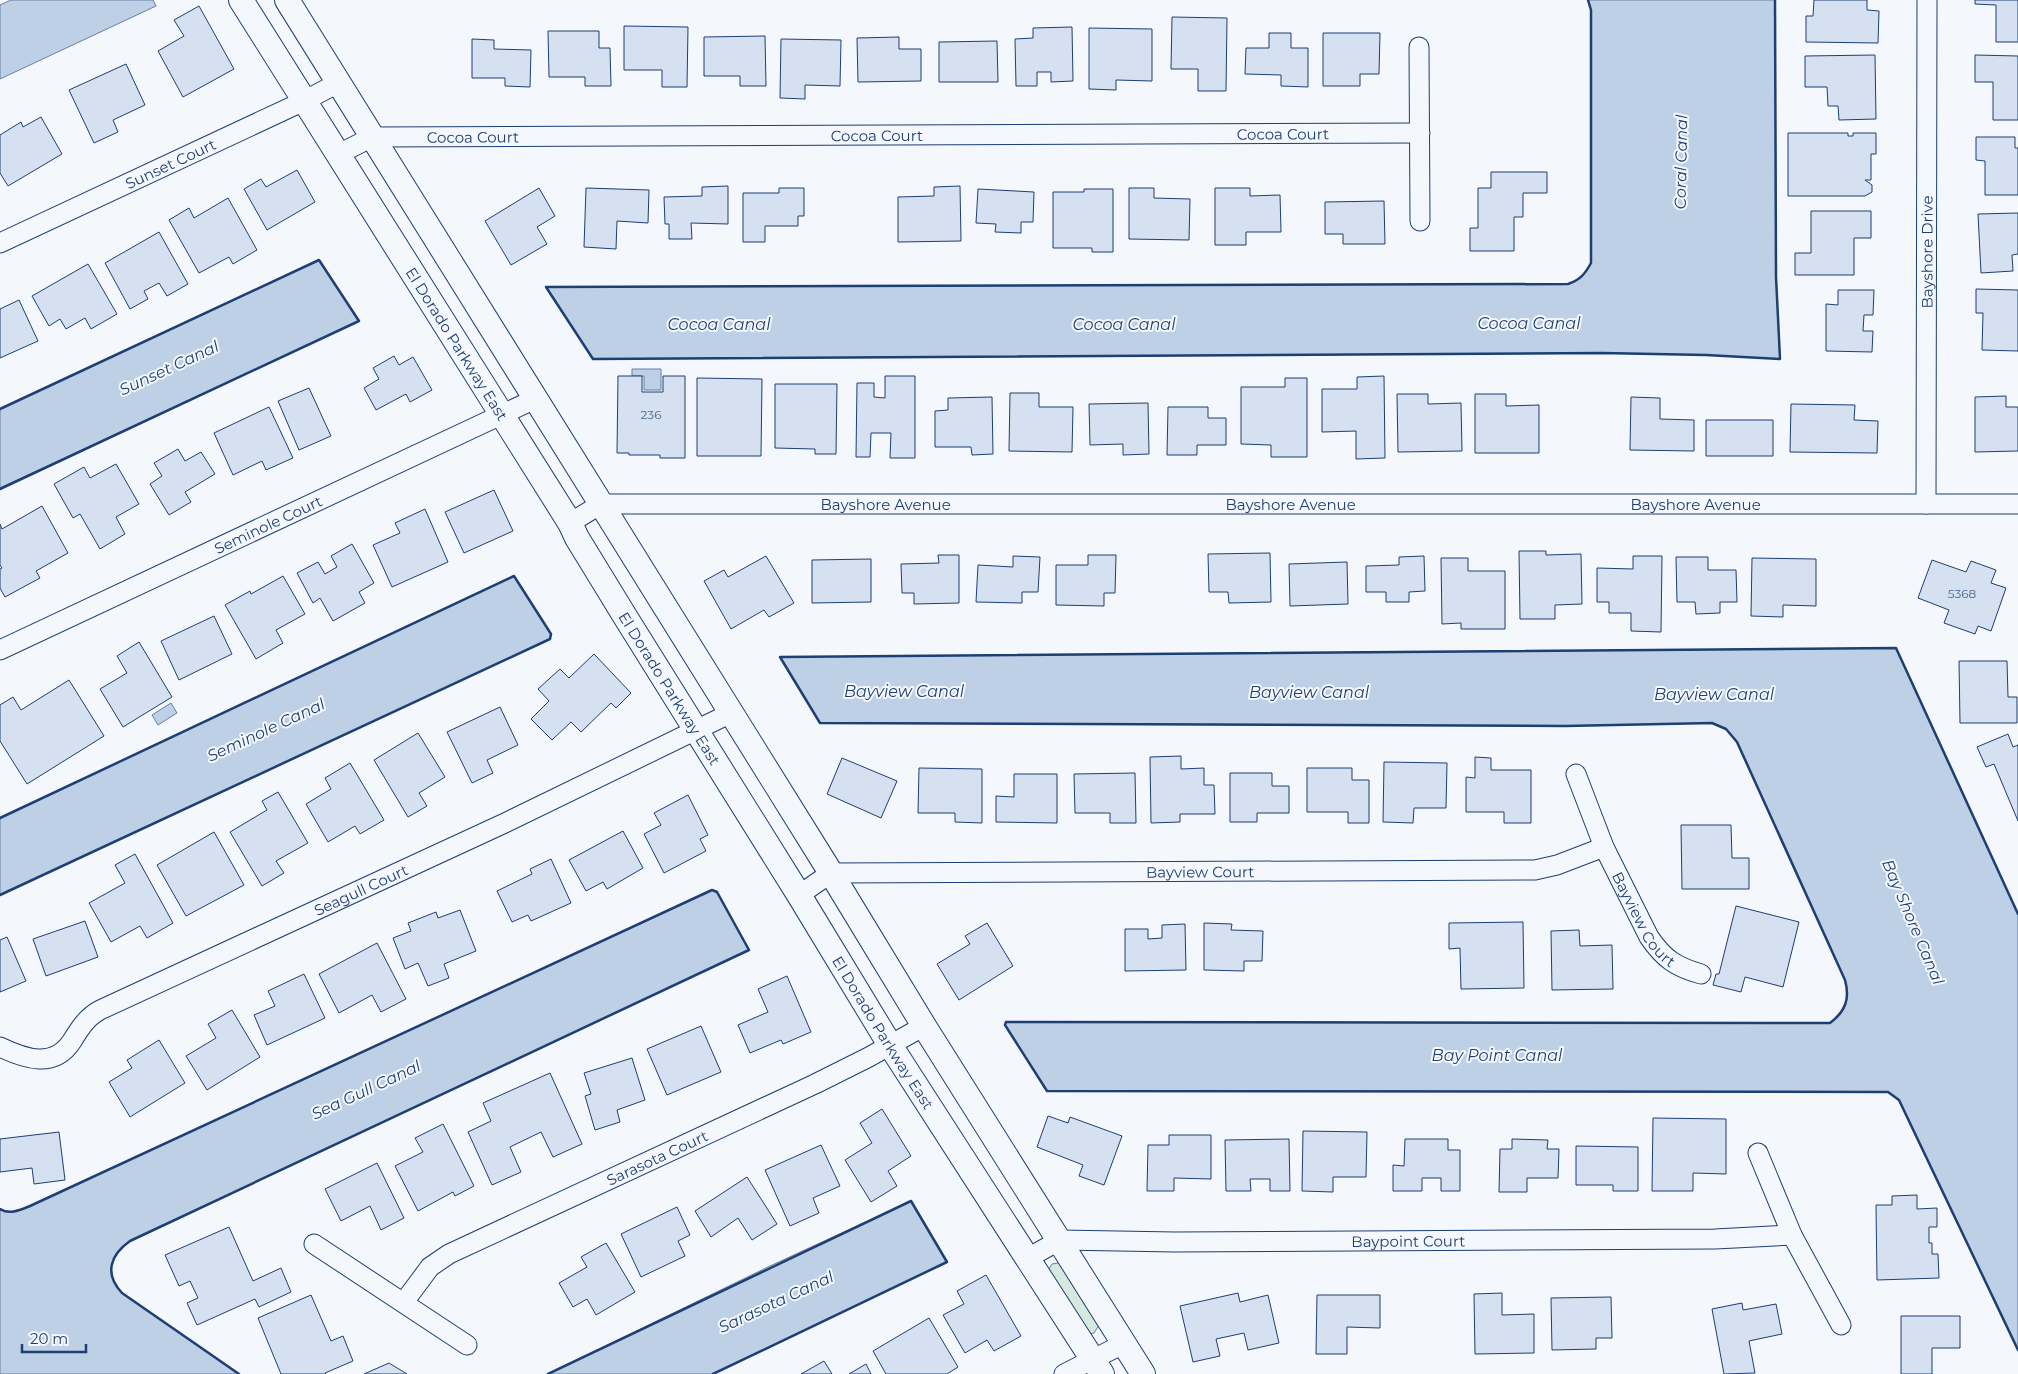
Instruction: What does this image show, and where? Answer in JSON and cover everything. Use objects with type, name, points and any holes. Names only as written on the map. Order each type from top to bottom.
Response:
[{"type":"street","name":"El Dorado Parkway East","points":[[241,0],[570,523],[577,538],[626,618],[890,1045],[1098,1367]]},
{"type":"street","points":[[287,0],[831,873],[924,1026],[1144,1374]]},
{"type":"street","name":"Bayshore Drive","points":[[1926,504],[1927,0]]},
{"type":"street","points":[[1419,47],[1420,221]]},
{"type":"street","name":"Sunset Court","points":[[0,243],[304,102],[338,83]]},
{"type":"street","name":"Cocoa Court","points":[[339,154],[372,137],[1420,132]]},
{"type":"street","name":"Seminole Court","points":[[0,650],[536,399]]},
{"type":"street","points":[[570,523],[601,504]]},
{"type":"street","name":"Bayshore Avenue","points":[[601,504],[2018,504]]},
{"type":"street","name":"Seagull Court","points":[[0,1047],[22,1056],[39,1059],[56,1057],[65,1051],[87,1020],[100,1010],[507,822],[731,713]]},
{"type":"street","name":"Bayview Court","points":[[1576,774],[1604,847],[1649,938],[1664,956],[1680,968],[1701,974]]},
{"type":"street","name":"Bayview Court","points":[[831,873],[1535,870],[1604,847]]},
{"type":"street","points":[[798,895],[831,873]]},
{"type":"street","name":"Sarasota Court","points":[[404,1302],[430,1267],[449,1254],[816,1084],[924,1026]]},
{"type":"street","points":[[1758,1153],[1792,1235],[1841,1325]]},
{"type":"street","name":"Baypoint Court","points":[[1060,1240],[1175,1242],[1705,1239],[1792,1235]]},
{"type":"street","points":[[1028,1258],[1060,1240]]},
{"type":"street","points":[[314,1244],[467,1345]]},
{"type":"street","points":[[1064,1374],[1098,1367],[1125,1343]]},
{"type":"shaded area","points":[[1064,1263],[1099,1325],[1094,1333],[1089,1334],[1047,1272],[1052,1264]]},
{"type":"water","points":[[11,0],[153,0],[156,6],[0,79],[0,5]]},
{"type":"water","points":[[1588,0],[1775,0],[1776,277],[1780,359],[1706,355],[1602,353],[593,359],[546,287],[1568,284],[1582,276],[1591,263],[1591,10]]},
{"type":"water","name":"Sunset Canal","points":[[319,260],[359,321],[0,488],[0,409]]},
{"type":"water","points":[[632,369],[661,369],[661,390],[644,390],[644,376],[632,376]]},
{"type":"water","name":"Seminole Canal","points":[[514,576],[551,634],[550,639],[0,895],[0,818]]},
{"type":"water","points":[[1896,648],[2018,914],[2018,1350],[1899,1101],[1888,1092],[1047,1091],[1005,1025],[1006,1022],[1830,1023],[1840,1014],[1845,1004],[1847,993],[1845,980],[1737,742],[1726,729],[1712,723],[1565,726],[820,723],[780,657]]},
{"type":"water","points":[[171,703],[177,713],[158,725],[152,715]]},
{"type":"water","name":"Sea Gull Canal","points":[[712,890],[717,892],[749,950],[130,1241],[123,1246],[114,1259],[111,1272],[116,1286],[122,1293],[238,1374],[0,1374],[0,1209],[11,1212],[30,1206]]},
{"type":"water","name":"Sarasota Canal","points":[[911,1201],[947,1262],[713,1374],[548,1374],[770,1266]]},
{"type":"building","points":[[1814,0],[1867,0],[1867,10],[1879,11],[1878,43],[1806,42],[1806,16],[1813,16]]},
{"type":"building","points":[[1975,0],[2018,0],[2018,42],[1996,42],[1996,5],[1975,4]]},
{"type":"building","points":[[199,6],[234,69],[183,97],[158,51],[184,36],[174,20]]},
{"type":"building","points":[[1172,17],[1227,18],[1226,91],[1198,91],[1198,69],[1171,69]]},
{"type":"building","points":[[624,26],[688,27],[687,87],[662,87],[662,70],[624,70]]},
{"type":"building","points":[[1072,27],[1073,81],[1051,82],[1051,72],[1037,72],[1037,86],[1016,86],[1015,39],[1033,38],[1033,28]]},
{"type":"building","points":[[1089,28],[1152,29],[1152,81],[1116,80],[1116,90],[1089,89]]},
{"type":"building","points":[[548,31],[599,31],[599,48],[610,48],[611,86],[585,86],[585,77],[549,77]]},
{"type":"building","points":[[1269,33],[1291,33],[1291,48],[1308,48],[1308,87],[1281,86],[1281,75],[1245,74],[1246,48],[1269,48]]},
{"type":"building","points":[[1323,33],[1380,33],[1379,74],[1360,74],[1360,86],[1323,86]]},
{"type":"building","points":[[765,36],[766,86],[740,86],[740,76],[704,76],[704,37]]},
{"type":"building","points":[[899,37],[899,49],[921,49],[921,81],[858,82],[857,38]]},
{"type":"building","points":[[472,39],[494,40],[494,49],[531,50],[530,87],[505,86],[505,78],[472,78]]},
{"type":"building","points":[[781,39],[841,40],[840,86],[805,85],[805,99],[780,98]]},
{"type":"building","points":[[997,41],[998,82],[939,82],[939,42]]},
{"type":"building","points":[[1875,55],[1876,119],[1839,120],[1838,106],[1828,106],[1827,87],[1805,87],[1805,56]]},
{"type":"building","points":[[1975,55],[2018,56],[2018,120],[1993,120],[1993,82],[1975,82]]},
{"type":"building","points":[[126,64],[145,105],[113,120],[118,132],[94,143],[69,90]]},
{"type":"building","points":[[41,117],[62,154],[8,186],[0,173],[0,135],[21,122],[23,127]]},
{"type":"building","points":[[1788,133],[1848,133],[1848,136],[1853,136],[1853,133],[1876,133],[1876,154],[1871,154],[1871,180],[1865,180],[1872,185],[1872,192],[1865,196],[1788,196]]},
{"type":"building","points":[[1976,137],[2015,137],[2015,148],[2018,148],[2018,195],[1985,195],[1985,161],[1976,160]]},
{"type":"building","points":[[297,170],[315,202],[267,230],[244,189],[261,179],[266,187]]},
{"type":"building","points":[[1491,172],[1547,172],[1547,193],[1523,193],[1523,217],[1514,217],[1514,251],[1470,251],[1470,228],[1478,228],[1478,188],[1491,188]]},
{"type":"building","points":[[728,186],[728,224],[691,223],[692,239],[669,239],[669,224],[665,224],[664,197],[702,196],[702,187]]},
{"type":"building","points":[[960,186],[961,241],[898,242],[898,197],[934,196],[934,187]]},
{"type":"building","points":[[539,188],[555,216],[537,227],[547,244],[511,265],[485,221]]},
{"type":"building","points":[[586,188],[649,190],[648,223],[617,221],[616,249],[584,247]]},
{"type":"building","points":[[779,188],[804,188],[804,216],[798,216],[798,226],[765,226],[765,242],[743,242],[743,193],[779,193]]},
{"type":"building","points":[[1129,188],[1154,188],[1154,198],[1190,199],[1189,240],[1129,239]]},
{"type":"building","points":[[1215,188],[1250,188],[1250,196],[1280,195],[1281,232],[1246,232],[1246,245],[1215,245]]},
{"type":"building","points":[[978,189],[1034,192],[1033,222],[1021,222],[1021,233],[995,232],[996,224],[976,223]]},
{"type":"building","points":[[1084,189],[1113,189],[1113,252],[1092,252],[1092,248],[1053,248],[1053,192],[1084,192]]},
{"type":"building","points":[[228,198],[257,250],[233,264],[229,257],[199,273],[169,220],[189,208],[194,218]]},
{"type":"building","points":[[1384,201],[1385,244],[1343,244],[1343,234],[1325,234],[1325,202]]},
{"type":"building","points":[[1811,211],[1871,211],[1871,238],[1854,238],[1854,275],[1795,275],[1795,253],[1811,253]]},
{"type":"building","points":[[2018,213],[2018,254],[2012,255],[2013,271],[1981,273],[1978,214]]},
{"type":"building","points":[[159,232],[188,284],[167,296],[159,283],[144,291],[148,299],[130,309],[105,263]]},
{"type":"building","points":[[88,264],[117,314],[91,329],[85,318],[66,329],[60,319],[49,326],[32,296]]},
{"type":"building","points":[[1976,289],[2018,290],[2018,351],[1982,350],[1983,313],[1976,313]]},
{"type":"building","points":[[1838,290],[1874,290],[1873,315],[1864,315],[1863,331],[1873,331],[1872,352],[1826,351],[1826,304],[1838,305]]},
{"type":"building","points":[[19,300],[38,341],[0,358],[0,309]]},
{"type":"building","points":[[394,356],[399,365],[413,357],[432,390],[410,402],[406,394],[376,410],[364,388],[379,379],[373,368]]},
{"type":"building","points":[[618,376],[642,376],[642,392],[663,392],[663,376],[685,376],[685,458],[660,458],[660,455],[617,453]]},
{"type":"building","points":[[885,376],[915,376],[915,458],[890,458],[891,433],[871,433],[870,457],[856,457],[857,383],[874,383],[874,397],[885,398]]},
{"type":"building","points":[[1384,376],[1385,458],[1356,459],[1356,431],[1322,432],[1322,389],[1357,389],[1357,377]]},
{"type":"building","points":[[697,378],[762,379],[761,456],[697,456]]},
{"type":"building","points":[[1285,378],[1307,378],[1307,457],[1271,457],[1271,445],[1241,444],[1241,387],[1285,387]]},
{"type":"building","points":[[775,384],[837,384],[836,454],[815,454],[815,449],[775,448]]},
{"type":"building","points":[[309,388],[331,436],[299,450],[278,401]]},
{"type":"building","points":[[1010,393],[1039,393],[1039,407],[1073,407],[1072,452],[1009,451]]},
{"type":"building","points":[[1397,394],[1428,394],[1428,404],[1461,403],[1462,451],[1398,452]]},
{"type":"building","points":[[1475,394],[1506,394],[1506,406],[1539,405],[1539,453],[1475,453]]},
{"type":"building","points":[[2006,396],[2006,407],[2018,407],[2018,451],[1975,452],[1975,397]]},
{"type":"building","points":[[992,397],[993,454],[972,455],[971,447],[935,447],[935,411],[948,410],[948,398]]},
{"type":"building","points":[[1631,397],[1660,398],[1660,419],[1694,420],[1694,451],[1630,450]]},
{"type":"building","points":[[1148,403],[1149,454],[1123,455],[1123,444],[1090,445],[1089,404]]},
{"type":"building","points":[[1791,404],[1855,405],[1854,420],[1878,421],[1877,453],[1790,452]]},
{"type":"building","points":[[269,407],[293,458],[266,470],[262,461],[233,475],[214,433]]},
{"type":"building","points":[[1168,407],[1208,407],[1208,418],[1226,418],[1226,445],[1197,445],[1197,455],[1167,455]]},
{"type":"building","points":[[1706,420],[1773,420],[1773,456],[1706,456]]},
{"type":"building","points":[[178,449],[185,461],[201,452],[215,474],[185,492],[191,502],[169,515],[150,484],[162,476],[154,463]]},
{"type":"building","points":[[116,464],[139,504],[116,517],[125,534],[100,549],[80,514],[73,518],[54,484],[84,467],[90,478]]},
{"type":"building","points":[[494,490],[513,531],[464,553],[445,512]]},
{"type":"building","points":[[42,506],[68,553],[36,571],[40,578],[5,597],[0,588],[0,569],[2,568],[0,565],[0,524],[2,529]]},
{"type":"building","points":[[425,509],[448,562],[392,587],[373,545],[400,533],[395,523]]},
{"type":"building","points":[[352,544],[374,583],[359,592],[365,603],[333,621],[320,598],[313,603],[297,573],[318,562],[325,574],[337,567],[331,556]]},
{"type":"building","points":[[1519,551],[1546,551],[1546,555],[1581,554],[1582,604],[1555,605],[1555,619],[1520,619]]},
{"type":"building","points":[[1270,553],[1271,602],[1229,603],[1228,592],[1209,592],[1208,554]]},
{"type":"building","points":[[938,555],[959,555],[959,603],[914,604],[914,593],[902,593],[901,564],[939,563]]},
{"type":"building","points":[[1088,555],[1116,555],[1115,593],[1104,593],[1104,606],[1056,605],[1056,565],[1088,565]]},
{"type":"building","points":[[766,556],[794,603],[769,617],[764,610],[731,629],[704,581],[724,570],[728,577]]},
{"type":"building","points":[[1013,556],[1040,557],[1038,592],[1022,592],[1022,603],[976,602],[978,565],[1013,567]]},
{"type":"building","points":[[1424,556],[1425,591],[1409,592],[1409,602],[1386,602],[1386,592],[1366,592],[1366,566],[1399,565],[1399,557]]},
{"type":"building","points":[[1633,556],[1662,556],[1661,632],[1631,631],[1631,613],[1609,613],[1609,602],[1597,602],[1597,568],[1633,569]]},
{"type":"building","points":[[1676,557],[1708,557],[1708,570],[1736,570],[1737,602],[1720,602],[1720,613],[1696,614],[1695,602],[1677,602]]},
{"type":"building","points":[[1441,558],[1468,558],[1468,571],[1505,571],[1505,629],[1461,629],[1461,623],[1442,624]]},
{"type":"building","points":[[1752,558],[1816,559],[1816,606],[1783,605],[1783,617],[1751,616]]},
{"type":"building","points":[[871,559],[871,602],[812,603],[812,560]]},
{"type":"building","points":[[1932,560],[1966,572],[1971,561],[1996,570],[1991,583],[2006,588],[1991,631],[1978,626],[1975,634],[1944,623],[1949,610],[1918,598]]},
{"type":"building","points":[[1347,562],[1348,604],[1290,606],[1289,564]]},
{"type":"building","points":[[283,576],[305,614],[276,630],[283,643],[256,659],[225,605],[250,591],[251,594]]},
{"type":"building","points":[[214,616],[232,654],[179,680],[161,641]]},
{"type":"building","points":[[139,642],[172,697],[123,727],[100,689],[127,673],[117,656]]},
{"type":"building","points":[[594,654],[631,693],[616,708],[611,703],[581,732],[571,722],[552,740],[531,719],[549,701],[538,689],[560,669],[569,678]]},
{"type":"building","points":[[1959,661],[2007,661],[2008,697],[2017,697],[2017,723],[1960,723]]},
{"type":"building","points":[[69,680],[104,736],[27,784],[0,741],[0,705],[13,697],[21,710]]},
{"type":"building","points":[[500,707],[518,745],[487,760],[493,773],[472,783],[447,732]]},
{"type":"building","points":[[418,733],[445,777],[419,793],[427,806],[408,817],[374,760]]},
{"type":"building","points":[[2008,734],[2013,747],[2018,745],[2018,821],[1994,764],[1986,767],[1977,747]]},
{"type":"building","points":[[1181,756],[1181,769],[1204,768],[1204,785],[1214,785],[1215,814],[1180,814],[1180,822],[1151,823],[1150,757]]},
{"type":"building","points":[[1475,757],[1491,758],[1491,770],[1531,770],[1531,823],[1504,823],[1504,812],[1466,812],[1466,777],[1475,778]]},
{"type":"building","points":[[842,758],[897,781],[881,818],[827,794]]},
{"type":"building","points":[[1384,762],[1447,763],[1446,808],[1414,808],[1413,823],[1383,822]]},
{"type":"building","points":[[350,763],[384,820],[360,834],[355,826],[328,842],[306,804],[331,789],[325,778]]},
{"type":"building","points":[[919,768],[982,769],[982,823],[955,822],[955,813],[918,813]]},
{"type":"building","points":[[1307,768],[1352,768],[1352,780],[1369,780],[1369,823],[1348,823],[1348,812],[1307,812]]},
{"type":"building","points":[[1135,773],[1136,823],[1110,823],[1110,813],[1075,813],[1074,774]]},
{"type":"building","points":[[1230,773],[1272,773],[1272,786],[1289,786],[1289,813],[1257,813],[1257,822],[1230,822]]},
{"type":"building","points":[[1014,774],[1057,774],[1057,823],[996,822],[996,796],[1014,797]]},
{"type":"building","points":[[278,792],[308,843],[276,861],[284,873],[262,886],[230,832],[267,810],[262,801]]},
{"type":"building","points":[[688,795],[708,835],[700,839],[706,851],[664,873],[644,834],[661,825],[654,813]]},
{"type":"building","points":[[1681,825],[1731,825],[1732,858],[1749,858],[1749,889],[1682,889]]},
{"type":"building","points":[[623,831],[643,868],[607,889],[603,882],[586,891],[569,860]]},
{"type":"building","points":[[214,832],[244,885],[186,916],[157,865]]},
{"type":"building","points":[[135,854],[173,923],[147,938],[140,926],[111,942],[89,903],[125,883],[115,865]]},
{"type":"building","points":[[551,859],[571,903],[531,921],[528,915],[512,922],[497,891],[532,874],[530,869]]},
{"type":"building","points":[[1736,906],[1799,922],[1783,987],[1745,977],[1741,992],[1713,985],[1716,974],[1719,974]]},
{"type":"building","points":[[460,910],[476,951],[444,964],[449,978],[428,986],[418,963],[405,969],[393,938],[411,931],[408,923],[436,912],[438,918]]},
{"type":"building","points":[[85,921],[98,957],[46,976],[33,939]]},
{"type":"building","points":[[1523,922],[1524,988],[1461,989],[1460,948],[1449,949],[1449,923]]},
{"type":"building","points":[[987,923],[1013,966],[959,1000],[937,964],[970,944],[965,936]]},
{"type":"building","points":[[1204,923],[1232,924],[1231,930],[1263,931],[1262,961],[1244,961],[1244,971],[1204,970]]},
{"type":"building","points":[[1185,924],[1186,970],[1125,971],[1125,929],[1148,929],[1148,939],[1162,938],[1162,925]]},
{"type":"building","points":[[1579,930],[1580,946],[1612,945],[1613,989],[1552,990],[1551,931]]},
{"type":"building","points":[[7,937],[26,981],[0,992],[0,940]]},
{"type":"building","points":[[377,943],[406,999],[381,1012],[372,995],[339,1013],[319,974]]},
{"type":"building","points":[[304,974],[325,1018],[267,1045],[254,1015],[275,1006],[268,991]]},
{"type":"building","points":[[787,976],[811,1032],[783,1044],[781,1040],[750,1053],[738,1025],[768,1012],[758,989]]},
{"type":"building","points":[[232,1010],[260,1057],[207,1090],[186,1056],[216,1038],[208,1024]]},
{"type":"building","points":[[701,1026],[721,1072],[667,1095],[647,1049]]},
{"type":"building","points":[[159,1040],[185,1083],[130,1117],[109,1082],[132,1068],[127,1060]]},
{"type":"building","points":[[632,1058],[645,1100],[617,1110],[620,1122],[595,1130],[585,1096],[591,1094],[584,1073]]},
{"type":"building","points":[[550,1073],[582,1144],[553,1157],[541,1132],[510,1147],[521,1172],[492,1185],[468,1132],[491,1121],[483,1103]]},
{"type":"building","points":[[882,1109],[911,1156],[888,1171],[897,1186],[871,1202],[845,1160],[872,1143],[860,1123]]},
{"type":"building","points":[[1048,1116],[1068,1123],[1070,1117],[1122,1136],[1104,1185],[1079,1176],[1083,1165],[1037,1147]]},
{"type":"building","points":[[1653,1118],[1726,1119],[1726,1174],[1693,1173],[1693,1191],[1652,1191]]},
{"type":"building","points":[[443,1124],[474,1186],[455,1196],[453,1192],[418,1211],[395,1166],[423,1152],[415,1138]]},
{"type":"building","points":[[1303,1131],[1367,1132],[1366,1177],[1333,1177],[1333,1192],[1302,1191]]},
{"type":"building","points":[[59,1132],[65,1180],[34,1184],[32,1168],[0,1172],[0,1139]]},
{"type":"building","points":[[1169,1135],[1211,1135],[1211,1179],[1174,1178],[1174,1191],[1147,1191],[1148,1145],[1169,1145]]},
{"type":"building","points":[[1289,1139],[1290,1191],[1270,1191],[1270,1179],[1250,1179],[1251,1191],[1226,1191],[1225,1140]]},
{"type":"building","points":[[1405,1139],[1448,1139],[1448,1150],[1460,1150],[1460,1191],[1441,1191],[1441,1178],[1422,1178],[1422,1191],[1393,1191],[1393,1165],[1404,1166]]},
{"type":"building","points":[[1512,1139],[1548,1140],[1547,1149],[1559,1149],[1558,1178],[1527,1178],[1527,1192],[1499,1192],[1500,1149],[1512,1149]]},
{"type":"building","points":[[821,1145],[840,1186],[813,1198],[819,1213],[790,1226],[765,1170]]},
{"type":"building","points":[[1576,1146],[1638,1147],[1638,1191],[1613,1191],[1613,1185],[1576,1185]]},
{"type":"building","points":[[377,1163],[404,1218],[381,1230],[370,1206],[341,1221],[325,1189]]},
{"type":"building","points":[[747,1177],[777,1224],[752,1240],[738,1218],[711,1237],[695,1211]]},
{"type":"building","points":[[1917,1195],[1917,1209],[1937,1208],[1937,1227],[1929,1227],[1929,1243],[1932,1243],[1932,1254],[1938,1254],[1939,1278],[1877,1280],[1876,1205],[1892,1205],[1892,1196]]},
{"type":"building","points":[[677,1207],[690,1235],[678,1241],[685,1256],[641,1277],[621,1234]]},
{"type":"building","points":[[229,1227],[253,1281],[281,1268],[291,1292],[259,1307],[255,1299],[197,1325],[187,1303],[198,1298],[190,1281],[179,1286],[165,1255]]},
{"type":"building","points":[[606,1243],[635,1292],[596,1315],[587,1299],[573,1307],[559,1283],[587,1267],[581,1257]]},
{"type":"building","points":[[986,1275],[1021,1336],[994,1351],[987,1340],[965,1353],[943,1315],[964,1304],[957,1291]]},
{"type":"building","points":[[1238,1293],[1240,1302],[1268,1295],[1279,1343],[1248,1350],[1244,1333],[1216,1339],[1220,1356],[1193,1362],[1180,1306]]},
{"type":"building","points":[[1502,1293],[1502,1315],[1534,1314],[1534,1353],[1475,1354],[1474,1294]]},
{"type":"building","points":[[311,1295],[331,1341],[343,1336],[353,1361],[326,1374],[281,1374],[258,1318]]},
{"type":"building","points":[[1317,1295],[1380,1295],[1380,1328],[1347,1327],[1347,1354],[1316,1354]]},
{"type":"building","points":[[1611,1297],[1612,1338],[1596,1338],[1596,1349],[1552,1350],[1551,1298]]},
{"type":"building","points":[[1742,1303],[1743,1310],[1776,1304],[1782,1334],[1749,1341],[1755,1373],[1724,1374],[1712,1309]]},
{"type":"building","points":[[1901,1316],[1960,1316],[1960,1348],[1932,1348],[1932,1374],[1901,1374]]},
{"type":"building","points":[[929,1318],[958,1367],[947,1374],[886,1374],[873,1351]]},
{"type":"building","points":[[824,1361],[832,1374],[801,1374]]},
{"type":"building","points":[[389,1363],[407,1374],[364,1374]]},
{"type":"building","points":[[866,1364],[871,1374],[849,1374]]},
{"type":"wall","points":[[1588,0],[1591,10],[1591,263],[1582,276],[1568,284],[546,287],[593,359],[1602,353],[1706,355],[1780,359],[1776,277],[1775,0]]},
{"type":"wall","points":[[0,409],[319,260],[359,321],[0,489]]},
{"type":"wall","points":[[0,818],[514,576],[551,634],[550,639],[0,895]]},
{"type":"wall","points":[[2018,914],[1896,648],[780,657],[820,723],[1565,726],[1712,723],[1726,729],[1737,742],[1845,980],[1847,993],[1845,1004],[1840,1014],[1830,1023],[1006,1022],[1005,1025],[1047,1091],[1888,1092],[1899,1100],[2018,1350]]},
{"type":"wall","points":[[0,1209],[11,1212],[30,1206],[712,890],[717,892],[749,950],[130,1241],[123,1246],[114,1259],[111,1272],[116,1286],[122,1293],[239,1374]]},
{"type":"wall","points":[[548,1374],[911,1201],[947,1262],[713,1374]]},
{"type":"water label","name":"Coral Canal","points":[[1681,162]]},
{"type":"water label","name":"Cocoa Canal","points":[[1529,323]]},
{"type":"water label","name":"Cocoa Canal","points":[[719,324]]},
{"type":"water label","name":"Cocoa Canal","points":[[1124,324]]},
{"type":"water label","name":"Bayview Canal","points":[[904,691]]},
{"type":"water label","name":"Bayview Canal","points":[[1309,692]]},
{"type":"water label","name":"Bayview Canal","points":[[1714,694]]},
{"type":"water label","name":"Bay Shore Canal","points":[[1913,922]]},
{"type":"water label","name":"Bay Point Canal","points":[[1497,1055]]}]
